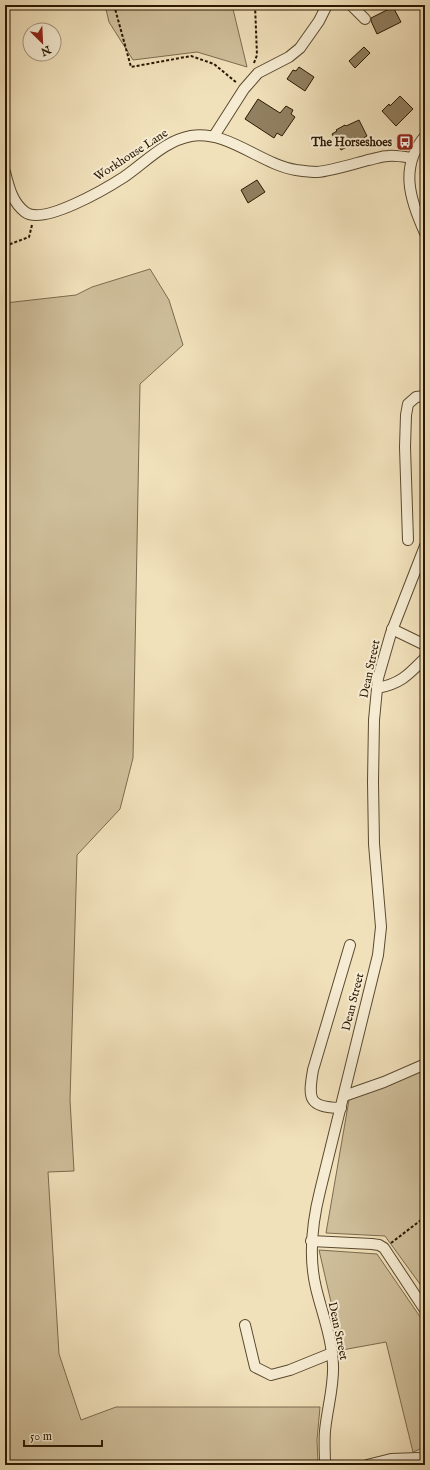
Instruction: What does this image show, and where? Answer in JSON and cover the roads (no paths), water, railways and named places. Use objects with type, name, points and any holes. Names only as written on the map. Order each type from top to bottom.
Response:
[{"type":"street","points":[[214,136],[244,89],[258,73],[289,57],[300,48],[319,21],[327,5]]},
{"type":"street","points":[[351,5],[365,19]]},
{"type":"street","name":"Workhouse Lane","points":[[5,172],[11,193],[17,204],[26,213],[35,216],[42,216],[60,211],[84,200],[124,176],[160,148],[174,141],[191,136],[214,136],[286,168],[317,172],[388,156],[412,158]]},
{"type":"street","points":[[425,136],[412,158],[409,172],[409,184],[413,202],[425,233]]},
{"type":"street","points":[[408,540],[405,447],[406,415],[408,404],[416,397],[425,396]]},
{"type":"street","name":"Dean Street","points":[[325,1465],[325,1432],[332,1388],[333,1365],[332,1353],[315,1286],[311,1258],[311,1241],[314,1217],[378,955],[381,927],[374,844],[373,790],[374,720],[378,678],[392,629],[425,546]]},
{"type":"street","points":[[392,629],[425,645]]},
{"type":"street","points":[[377,688],[389,686],[404,678],[425,658]]},
{"type":"street","points":[[341,1108],[318,1105],[310,1096],[309,1089],[313,1070],[350,945]]},
{"type":"street","points":[[344,1096],[384,1082],[423,1065]]},
{"type":"street","points":[[311,1241],[372,1244],[379,1245],[384,1248],[425,1310]]},
{"type":"street","points":[[245,1325],[255,1367],[271,1375],[290,1370],[332,1353]]},
{"type":"street","points":[[367,1465],[391,1459],[418,1458]]},
{"type":"place","name":"The Horseshoes","points":[[405,142]]}]
